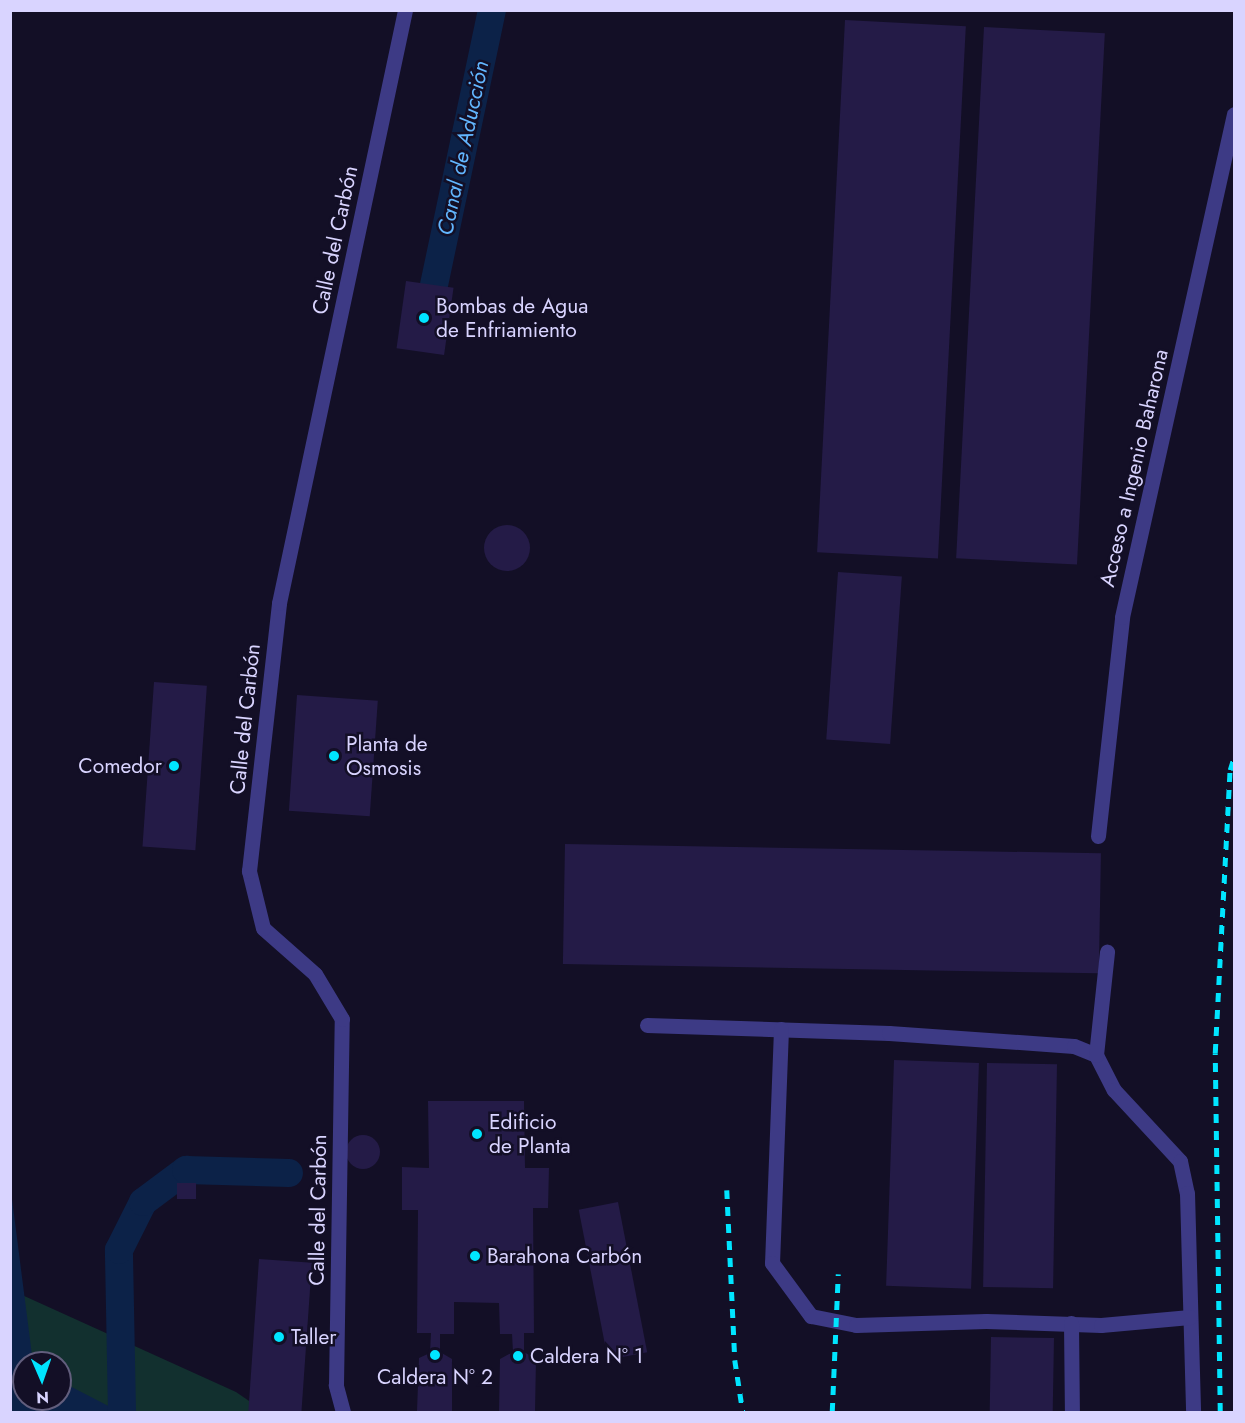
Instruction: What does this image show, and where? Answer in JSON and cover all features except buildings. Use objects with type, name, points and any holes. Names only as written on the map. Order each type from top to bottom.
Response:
[{"type":"lane","name":"Calle del Carbón","points":[[343,1413],[336,1385],[342,1019],[315,974],[263,928],[249,871],[279,603],[405,10]]},
{"type":"lane","name":"Acceso a Ingenio Baharona","points":[[1098,836],[1122,617],[1234,114]]},
{"type":"lane","points":[[1107,952],[1096,1055],[1114,1090],[1180,1161],[1187,1193],[1193,1413]]},
{"type":"lane","points":[[647,1025],[889,1033],[1074,1046],[1096,1055]]},
{"type":"lane","points":[[781,1029],[772,1263],[811,1316],[856,1325],[986,1321],[1101,1325],[1190,1317]]},
{"type":"lane","points":[[1071,1323],[1072,1413]]},
{"type":"green space","points":[[11,1290],[236,1392],[265,1412],[11,1412]]},
{"type":"water","points":[[11,1191],[31,1351],[12,1351],[12,1411],[72,1411],[72,1387],[120,1412],[11,1412]]},
{"type":"waterway","name":"Canal de Aducción","points":[[434,285],[492,10]]},
{"type":"waterway","points":[[122,1412],[119,1250],[143,1202],[186,1170],[289,1173]]},
{"type":"railway","points":[[1220,1412],[1215,1053],[1230,770],[1234,757]]},
{"type":"railway","points":[[727,1190],[735,1360],[743,1412]]},
{"type":"railway","points":[[832,1412],[838,1274]]},
{"type":"place","name":"Bombas de Agua de Enfriamiento","points":[[424,318]]},
{"type":"place","name":"Planta de Osmosis","points":[[334,756]]},
{"type":"place","name":"Comedor","points":[[174,766]]},
{"type":"place","name":"Edificio de Planta","points":[[477,1134]]},
{"type":"place","name":"Barahona Carbón","points":[[475,1256]]},
{"type":"place","name":"Taller","points":[[279,1337]]},
{"type":"place","name":"Caldera Nº 2","points":[[435,1355]]},
{"type":"place","name":"Caldera Nº 1","points":[[518,1356]]}]
